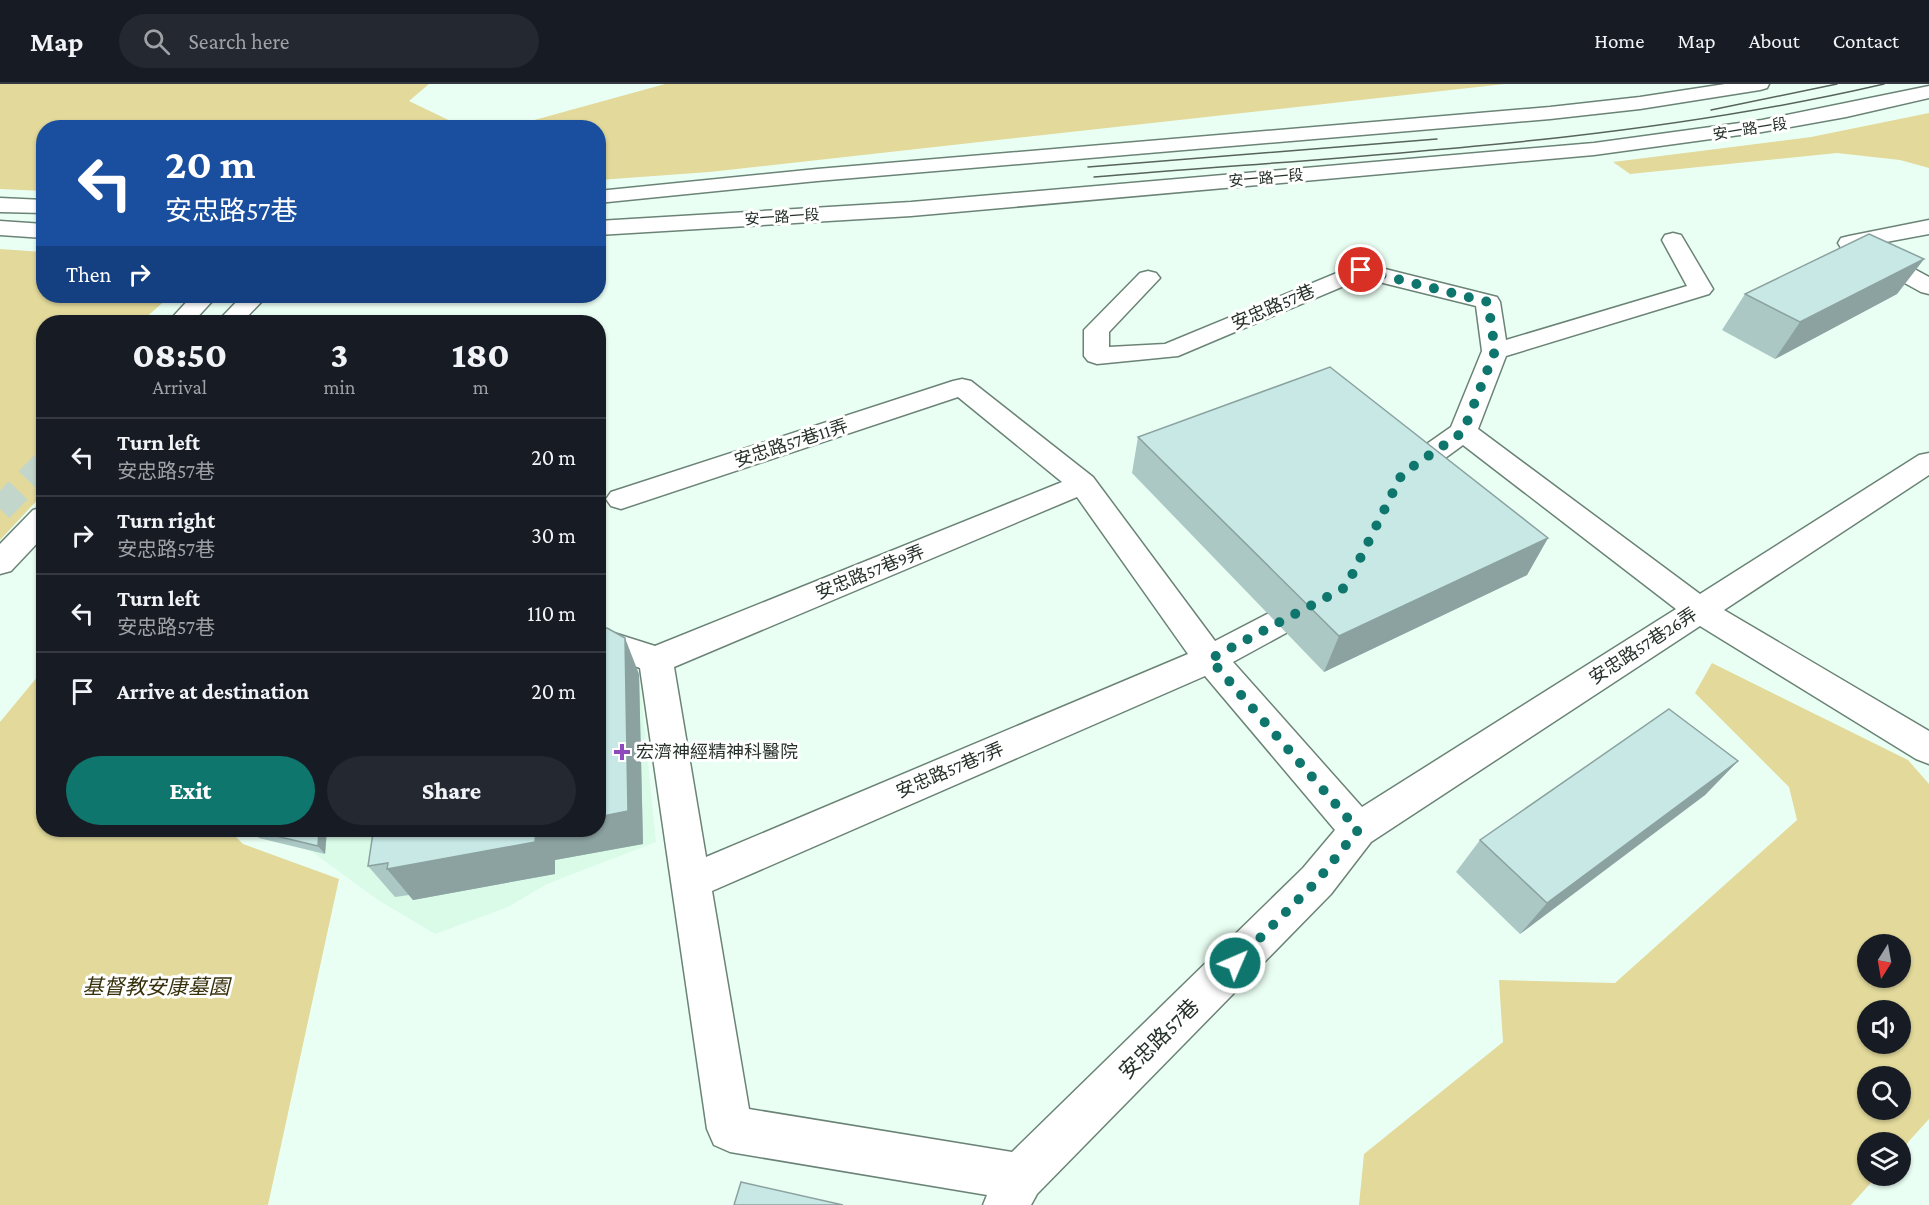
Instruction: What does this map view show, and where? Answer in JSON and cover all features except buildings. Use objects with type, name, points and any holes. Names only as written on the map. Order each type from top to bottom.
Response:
[{"type":"street","points":[[606,196],[840,173],[1550,113],[1640,103],[1760,84]]},
{"type":"street","name":"安一路一段","points":[[606,227],[911,208],[1594,149],[1695,138],[1786,124],[1863,109],[1929,92]]},
{"type":"street","points":[[0,205],[36,207]]},
{"type":"street","points":[[1929,227],[1849,243],[1929,286]]},
{"type":"street","points":[[0,228],[36,230]]},
{"type":"street","points":[[1495,351],[1701,289],[1673,240]]},
{"type":"street","name":"安忠路57巷","points":[[1148,278],[1096,330],[1097,356],[1169,351],[1361,270],[1488,302],[1495,351],[1463,432]]},
{"type":"street","points":[[187,315],[199,303]]},
{"type":"street","points":[[236,315],[248,303]]},
{"type":"street","name":"安忠路57巷11弄","points":[[621,499],[962,387],[1083,484]]},
{"type":"street","points":[[1392,495],[1402,474],[1463,432],[1699,610],[1929,750]]},
{"type":"street","name":"安忠路57巷26弄","points":[[1358,830],[1929,462]]},
{"type":"street","points":[[1083,484],[1210,659],[1358,830]]},
{"type":"street","name":"安忠路57巷9弄","points":[[656,660],[1083,484]]},
{"type":"street","points":[[0,563],[36,525]]},
{"type":"street","points":[[1210,659],[1335,592]]},
{"type":"street","points":[[606,643],[656,660],[730,1129],[1014,1191]]},
{"type":"street","name":"安忠路57巷7弄","points":[[691,882],[1210,659]]},
{"type":"street","name":"安忠路57巷","points":[[1014,1191],[1317,881],[1358,830]]},
{"type":"shaded area","name":"宏濟神經精神科醫院","points":[[639,674],[656,842],[547,884],[508,907],[435,934],[378,900],[311,851],[257,837],[606,837],[606,800]]},
{"type":"green space","points":[[0,84],[429,84],[409,101],[448,120],[36,120],[36,191],[0,189]]},
{"type":"green space","points":[[665,84],[1505,84],[709,172],[606,179],[606,120],[534,120]]},
{"type":"green space","points":[[1929,113],[1929,168],[1900,160],[1837,153],[1630,174],[1613,162],[1811,137]]},
{"type":"green space","points":[[0,249],[36,252],[36,303],[162,303],[149,315],[36,315],[36,501],[0,540]]},
{"type":"green space","points":[[1712,663],[1908,760],[1929,784],[1929,1119],[1911,1139],[1911,1132],[1857,1132],[1857,1186],[1868,1186],[1851,1205],[1359,1205],[1364,1154],[1503,1042],[1499,980],[1615,983],[1797,820],[1789,787],[1695,693]]},
{"type":"green space","name":"基督教安康墓園","points":[[36,678],[36,837],[236,837],[243,844],[339,879],[268,1205],[0,1205],[0,722]]},
{"type":"tunnel","points":[[0,509],[36,472]]},
{"type":"tram line","points":[[1711,110],[1837,84]]},
{"type":"tram line","points":[[1094,177],[1392,154],[1590,134],[1689,121],[1884,84]]},
{"type":"tram line","points":[[1088,167],[1437,139]]},
{"type":"place","name":"宏濟神經精神科醫院","points":[[622,752]]},
{"type":"route","points":[[1235,963],[1317,881],[1358,830],[1210,659],[1346,587],[1402,474],[1463,432],[1495,351],[1488,302],[1361,270]]}]
